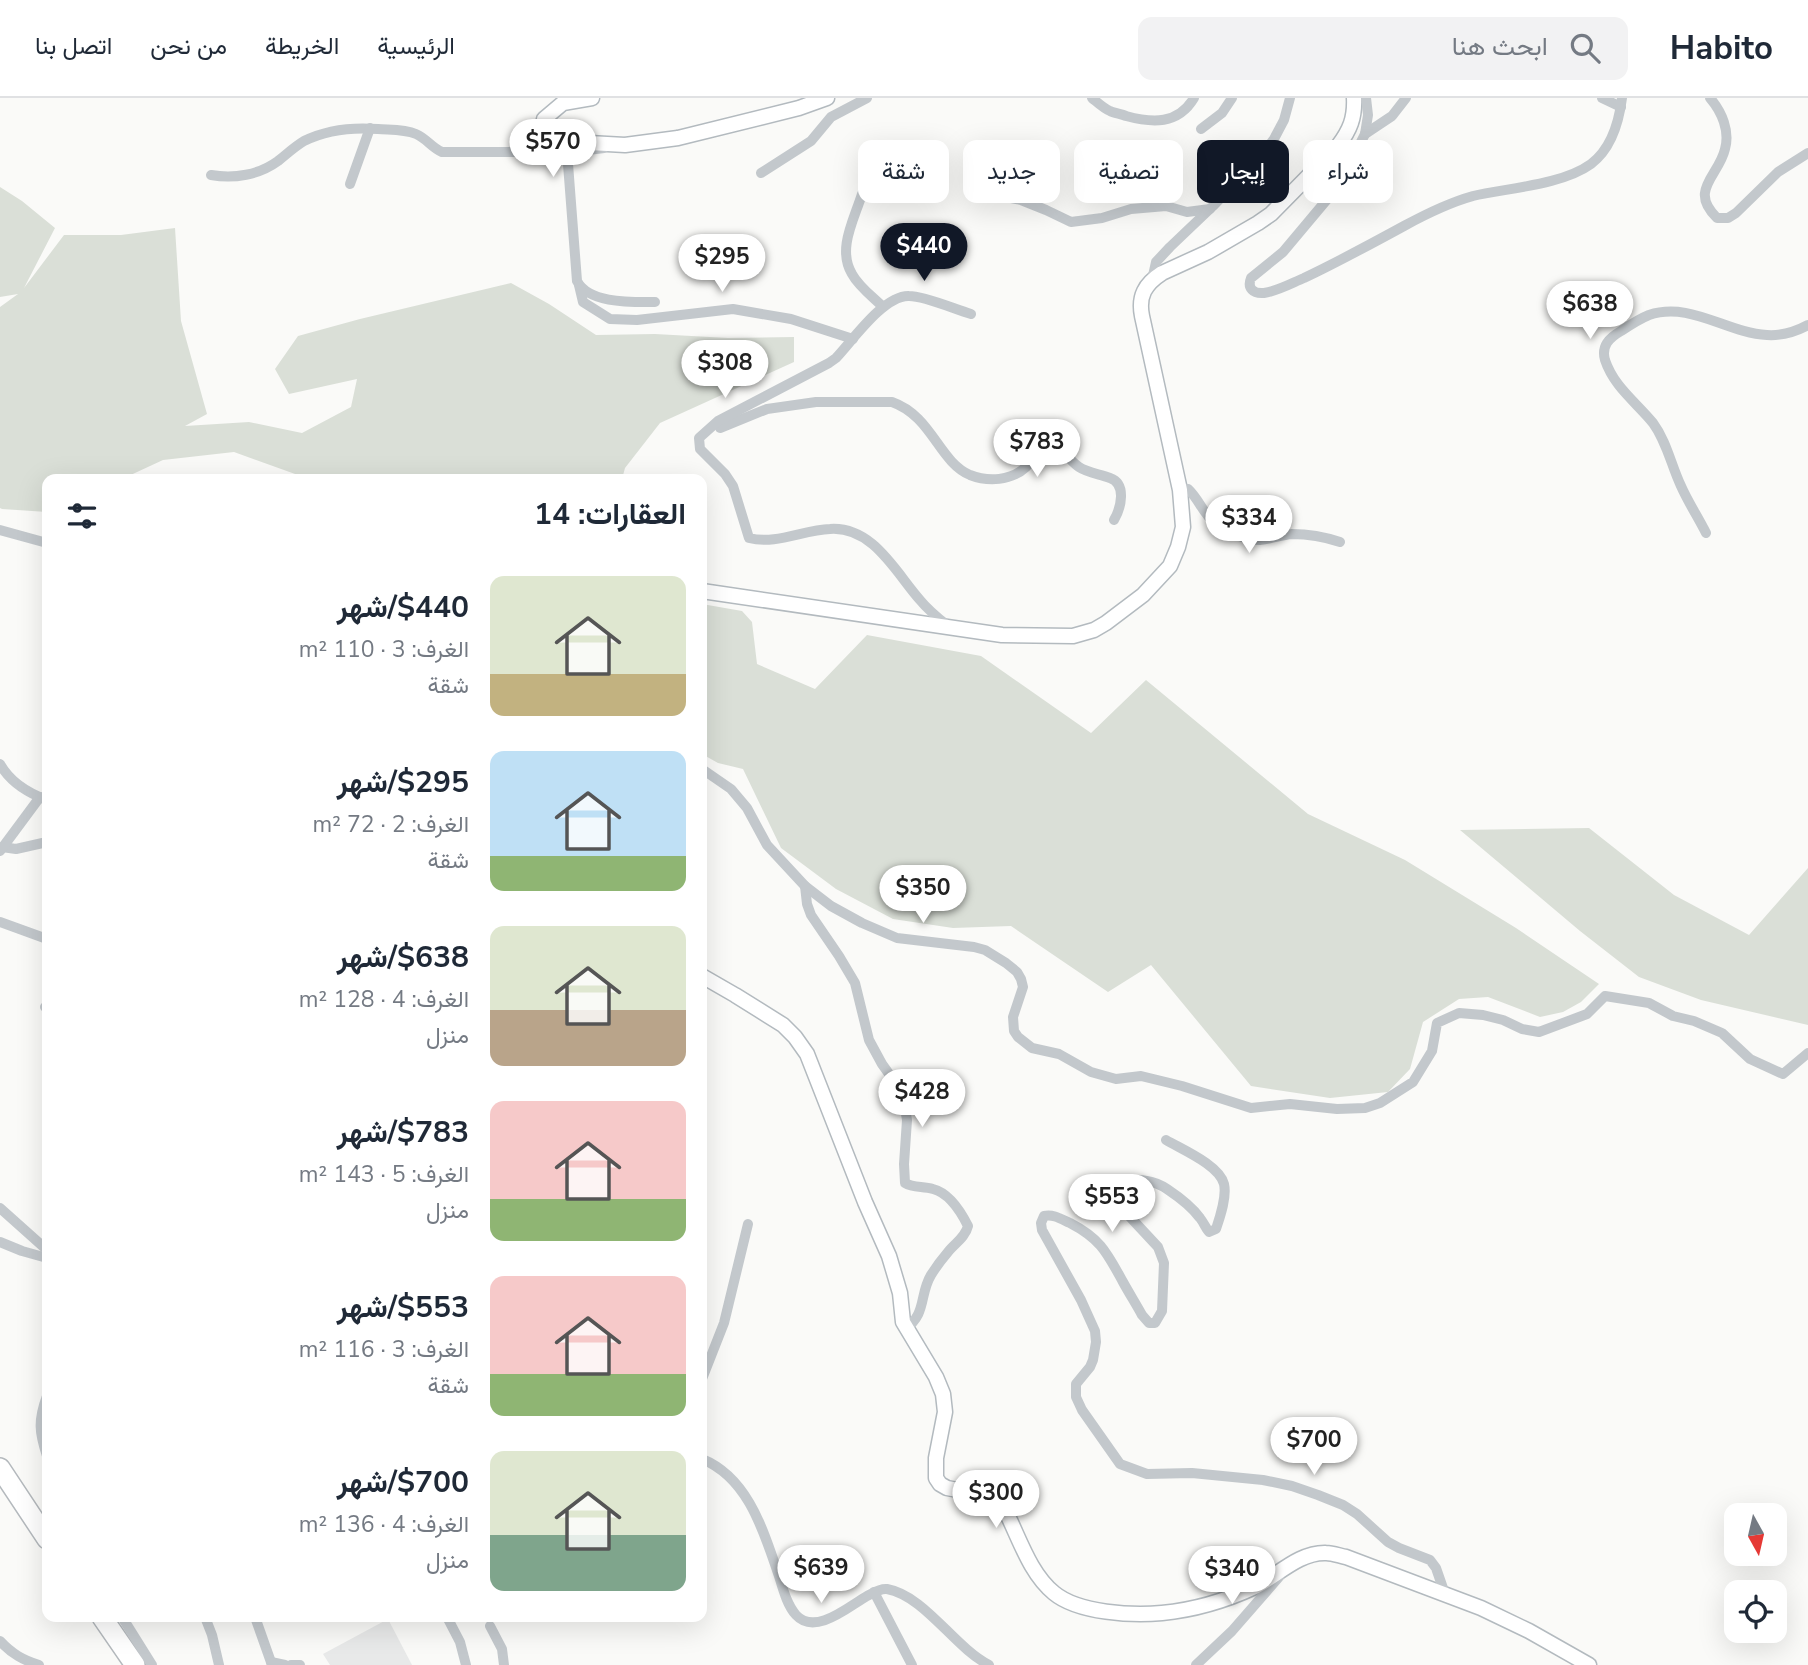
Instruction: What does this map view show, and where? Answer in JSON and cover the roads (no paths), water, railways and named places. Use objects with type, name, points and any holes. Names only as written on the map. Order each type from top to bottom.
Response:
[{"type":"highway","points":[[0,1468],[42,1531]]},
{"type":"highway","points":[[0,1482],[42,1542]]},
{"type":"highway","points":[[98,1622],[126,1665]]},
{"type":"highway","points":[[105,1622],[135,1665]]},
{"type":"main road","points":[[592,98],[563,103],[544,119],[543,130],[554,141],[625,145],[678,138],[799,108],[827,98]]},
{"type":"main road","points":[[707,592],[1002,635],[1073,636],[1094,630],[1122,612],[1143,595],[1170,566],[1183,527],[1180,489],[1140,305],[1141,297],[1152,280],[1162,272],[1208,252],[1271,214],[1343,140],[1353,120],[1354,98]]},
{"type":"main road","points":[[707,979],[783,1025],[807,1054],[860,1191],[889,1256],[900,1293],[902,1322],[930,1366],[943,1394],[945,1412],[936,1458],[936,1478],[947,1488],[978,1493],[993,1499],[1009,1516],[1038,1575],[1055,1594],[1082,1608],[1098,1611],[1162,1613],[1231,1596],[1256,1586],[1307,1556],[1326,1553],[1481,1608],[1529,1630],[1589,1665]]},
{"type":"street","points":[[761,173],[811,141],[831,117],[866,98]]},
{"type":"street","points":[[1092,98],[1110,111],[1133,118],[1158,121],[1177,115],[1194,98]]},
{"type":"street","points":[[1201,129],[1222,113],[1232,98]]},
{"type":"street","points":[[1152,280],[1156,262],[1262,155],[1284,120],[1290,98]]},
{"type":"street","points":[[1366,98],[1368,115],[1365,134],[1340,184],[1283,252],[1251,278],[1250,289],[1254,292],[1266,293],[1336,263],[1441,207],[1469,197],[1572,175],[1602,154],[1610,141],[1622,102],[1602,98]]},
{"type":"street","points":[[1365,134],[1392,116],[1406,98]]},
{"type":"street","points":[[1710,98],[1718,107],[1726,133],[1726,150],[1707,183],[1705,199],[1717,218],[1728,218],[1736,213],[1778,172],[1808,153]]},
{"type":"street","points":[[211,175],[224,177],[266,169],[290,150],[318,135],[344,128],[406,131],[423,138],[433,148],[442,152],[572,152],[625,145]]},
{"type":"street","points":[[350,184],[370,128]]},
{"type":"street","points":[[572,152],[568,170],[577,281],[583,302],[610,318],[637,320],[733,309],[791,319],[853,339]]},
{"type":"street","points":[[859,203],[845,243],[845,255],[852,276],[883,307]]},
{"type":"street","points":[[1028,203],[1072,222],[1102,218],[1131,209],[1166,206],[1187,212],[1210,209]]},
{"type":"street","points":[[579,285],[587,292],[610,300],[654,302]]},
{"type":"street","points":[[948,626],[921,602],[896,569],[868,539],[832,528],[780,538],[749,538],[733,486],[725,474],[702,453],[698,445],[699,438],[718,421],[836,358],[883,307],[897,298],[908,296],[971,314]]},
{"type":"street","points":[[1706,533],[1681,487],[1653,423],[1626,396],[1614,379],[1605,360],[1603,351],[1606,344],[1611,337],[1640,319],[1662,312],[1693,314],[1751,333],[1770,335],[1784,334],[1808,325]]},
{"type":"street","points":[[698,445],[723,426],[766,409],[817,402],[892,402],[904,406],[918,418],[963,472],[984,480],[1016,474],[1027,467],[1037,451],[1044,447],[1065,453],[1080,468],[1117,482],[1121,495],[1119,510],[1114,520]]},
{"type":"street","points":[[1180,489],[1188,489],[1212,521],[1248,538],[1259,540],[1302,535],[1340,542]]},
{"type":"street","points":[[0,530],[42,542]]},
{"type":"street","points":[[0,764],[9,779],[42,798]]},
{"type":"street","points":[[707,772],[740,798],[767,845],[805,886],[831,906],[903,940],[945,942],[985,950],[1006,963],[1021,979],[1023,987],[1013,1017],[1014,1031],[1026,1044],[1059,1054],[1091,1072],[1116,1079],[1141,1076],[1251,1108],[1290,1104],[1337,1109],[1365,1108],[1380,1103],[1413,1082],[1432,1051],[1437,1023],[1459,1013],[1483,1015],[1539,1032],[1587,1014],[1605,996],[1649,1003],[1673,1016],[1723,1033],[1750,1059],[1783,1074],[1808,1054]]},
{"type":"street","points":[[1,849],[42,801]]},
{"type":"street","points":[[1,849],[16,849],[42,843]]},
{"type":"street","points":[[805,886],[811,915],[855,983],[869,1040],[903,1096],[907,1120],[905,1183],[937,1190],[945,1195],[968,1226],[964,1237],[948,1251],[933,1272],[926,1285],[919,1317],[905,1329]]},
{"type":"street","points":[[1,921],[42,937]]},
{"type":"street","points":[[1166,1140],[1216,1170],[1223,1181],[1225,1193],[1216,1229],[1209,1232],[1186,1203],[1161,1186],[1140,1180],[1116,1188],[1114,1193],[1118,1204],[1158,1247],[1164,1263],[1162,1311],[1155,1322],[1149,1323],[1142,1315],[1107,1253],[1095,1239],[1084,1230],[1057,1217],[1049,1215],[1042,1219],[1042,1230],[1095,1331],[1093,1360],[1074,1388],[1082,1410],[1120,1464],[1141,1472],[1192,1473],[1263,1480],[1292,1486],[1343,1505],[1388,1542],[1430,1560],[1436,1568],[1445,1594]]},
{"type":"street","points":[[0,1208],[42,1246]]},
{"type":"street","points":[[707,1366],[724,1323],[748,1224]]},
{"type":"street","points":[[0,1242],[42,1257]]},
{"type":"street","points":[[42,1410],[39,1425],[42,1437]]},
{"type":"street","points":[[707,1462],[734,1483],[753,1508],[787,1598],[798,1617],[808,1623],[819,1622],[885,1588],[907,1597],[941,1624],[958,1643],[989,1665]]},
{"type":"street","points":[[1196,1665],[1288,1567]]},
{"type":"street","points":[[874,1592],[912,1665]]},
{"type":"street","points":[[125,1622],[152,1665]]},
{"type":"street","points":[[207,1622],[219,1665]]},
{"type":"street","points":[[257,1622],[272,1663],[285,1665]]},
{"type":"street","points":[[450,1622],[460,1642],[466,1665]]},
{"type":"street","points":[[490,1626],[502,1649],[504,1665]]},
{"type":"street","points":[[0,1641],[26,1663],[39,1665]]},
{"type":"street","points":[[291,1665],[300,1665]]}]
